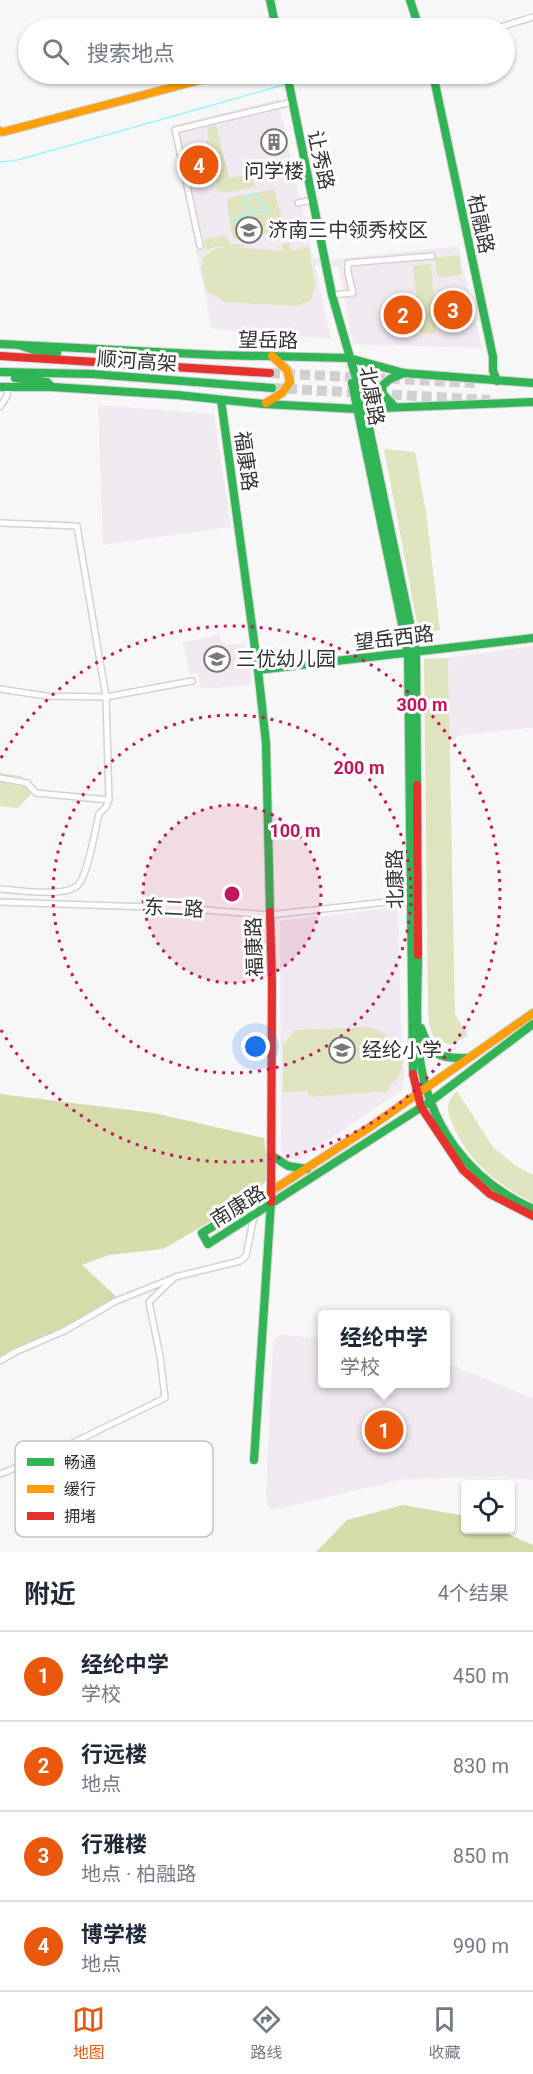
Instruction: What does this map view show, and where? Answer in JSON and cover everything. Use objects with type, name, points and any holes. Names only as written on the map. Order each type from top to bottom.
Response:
[{"type":"main road","points":[[270,0],[274,18]]},
{"type":"main road","points":[[410,0],[416,18]]},
{"type":"main road","points":[[0,131],[185,84]]},
{"type":"main road","name":"让秀路","points":[[289,84],[332,295],[349,358]]},
{"type":"main road","name":"柏融路","points":[[435,84],[493,357],[493,371],[497,381]]},
{"type":"main road","name":"望岳路","points":[[0,344],[349,358],[404,373],[533,383]]},
{"type":"main road","points":[[19,345],[34,350],[68,354],[76,361]]},
{"type":"main road","name":"顺河高架","points":[[0,356],[270,373]]},
{"type":"main road","points":[[264,405],[283,395],[290,378],[287,369],[272,356]]},
{"type":"main road","name":"北康路","points":[[349,358],[412,652],[419,1053],[431,1101],[449,1138],[462,1158],[478,1176],[533,1209]]},
{"type":"main road","points":[[394,406],[385,398],[381,390],[382,384],[404,373]]},
{"type":"main road","points":[[0,374],[47,382],[52,387]]},
{"type":"main road","name":"顺河高架","points":[[0,374],[92,374],[272,388]]},
{"type":"main road","points":[[4,387],[52,387],[264,405],[361,409],[533,402]]},
{"type":"main road","name":"福康路","points":[[221,400],[266,743],[268,915],[272,983],[272,1205],[254,1460]]},
{"type":"main road","name":"望岳西路","points":[[258,670],[533,638]]},
{"type":"main road","name":"北康路","points":[[415,899],[413,1073],[421,1107],[452,1156],[475,1181],[490,1194],[533,1216]]},
{"type":"main road","name":"南康路","points":[[533,1013],[308,1169],[202,1233],[208,1244],[431,1101],[533,1024]]},
{"type":"main road","points":[[418,1016],[431,1052],[449,1059],[468,1058]]},
{"type":"main road","points":[[271,1155],[292,1169],[308,1169]]},
{"type":"street","points":[[515,22],[533,17]]},
{"type":"street","points":[[200,246],[175,130],[292,102]]},
{"type":"street","points":[[298,203],[312,200]]},
{"type":"street","points":[[332,295],[353,293],[348,263],[432,256]]},
{"type":"street","points":[[0,407],[7,396],[4,387]]},
{"type":"street","points":[[0,523],[77,526],[106,697],[109,800],[99,814],[84,875],[77,886],[58,892],[0,890]]},
{"type":"street","points":[[0,688],[46,696],[106,697],[192,681]]},
{"type":"street","points":[[0,778],[27,783],[36,793],[109,800]]},
{"type":"street","name":"东二路","points":[[0,902],[180,908],[268,915],[415,899]]},
{"type":"street","points":[[0,1361],[64,1330],[116,1301],[175,1277],[240,1261],[246,1256],[254,1216],[254,1203]]},
{"type":"street","points":[[77,1441],[165,1398],[160,1356],[149,1302],[175,1277]]},
{"type":"street","points":[[0,1474],[15,1468]]},
{"type":"shaded area","name":"济南三中领秀校区","points":[[278,99],[313,258],[337,259],[458,246],[482,348],[353,344],[338,266],[315,266],[331,339],[212,329],[171,126]]},
{"type":"shaded area","points":[[98,405],[214,414],[231,527],[103,545]]},
{"type":"shaded area","name":"三优幼儿园","points":[[220,635],[223,645],[245,643],[251,685],[201,689],[198,674],[189,674],[183,642]]},
{"type":"shaded area","points":[[533,646],[533,726],[461,735],[449,742],[448,658]]},
{"type":"shaded area","name":"经纶小学","points":[[398,907],[401,1026],[405,1074],[402,1090],[298,1160],[289,1158],[282,1152],[281,1144],[280,921]]},
{"type":"shaded area","points":[[280,1334],[318,1339],[318,1388],[450,1388],[450,1365],[533,1398],[533,1480],[498,1477],[405,1479],[272,1509],[267,1504],[266,1496],[273,1340]]},
{"type":"green space","points":[[216,125],[229,178],[251,174],[255,187],[224,193],[220,189],[218,192],[211,162],[215,168],[213,157],[210,158],[206,140],[210,145],[207,128]]},
{"type":"green space","points":[[274,189],[285,229],[238,240],[233,237],[227,209],[228,198]]},
{"type":"green space","points":[[225,236],[231,244],[243,244],[244,247],[229,247],[283,251],[281,244],[290,243],[291,251],[309,247],[315,286],[310,301],[296,306],[225,302],[207,291],[201,270],[204,257],[215,249],[227,247],[215,247],[206,251],[204,239]]},
{"type":"green space","points":[[459,255],[462,275],[438,277],[434,258]]},
{"type":"green space","points":[[431,264],[436,334],[420,333],[413,266]]},
{"type":"green space","points":[[384,449],[415,452],[426,512],[440,630],[419,633]]},
{"type":"green space","points":[[448,658],[455,1014],[468,1035],[451,1045],[435,1038],[428,1014],[424,659]]},
{"type":"green space","points":[[0,773],[21,776],[36,789],[18,808],[0,806]]},
{"type":"green space","points":[[370,1027],[387,1036],[399,1052],[402,1061],[402,1070],[389,1085],[389,1091],[309,1097],[308,1091],[283,1092],[283,1045],[295,1030]]},
{"type":"green space","points":[[457,1091],[493,1147],[516,1166],[533,1175],[533,1203],[497,1180],[467,1150],[459,1138],[448,1111],[450,1101]]},
{"type":"green space","points":[[0,1094],[154,1113],[264,1138],[269,1178],[246,1201],[163,1249],[109,1255],[82,1265],[120,1300],[0,1365]]},
{"type":"green space","points":[[403,1505],[461,1515],[461,1534],[508,1534],[533,1545],[533,1552],[316,1552],[347,1520]]},
{"type":"waterway","points":[[0,162],[18,160],[287,84]]},
{"type":"waterway","points":[[268,207],[267,209],[260,205],[258,195],[243,198],[248,209],[242,217],[234,220],[235,223],[241,225],[244,236],[259,233],[260,229],[250,213],[253,211],[270,213]]},
{"type":"tunnel","points":[[270,373],[476,383]]},
{"type":"tunnel","points":[[272,388],[490,400]]},
{"type":"traffic: fast","points":[[270,0],[274,18]]},
{"type":"traffic: fast","points":[[410,0],[416,18]]},
{"type":"traffic: fast","points":[[289,84],[332,295],[366,413],[416,652],[417,785]]},
{"type":"traffic: fast","points":[[435,84],[493,357],[493,371],[497,381]]},
{"type":"traffic: fast","points":[[0,344],[215,355],[349,358],[404,373],[533,383]]},
{"type":"traffic: fast","points":[[19,345],[34,350],[57,353]]},
{"type":"traffic: fast","points":[[0,372],[92,374],[272,388]]},
{"type":"traffic: fast","points":[[394,406],[383,394],[382,386],[390,379],[404,373]]},
{"type":"traffic: fast","points":[[15,378],[47,382],[52,387]]},
{"type":"traffic: fast","points":[[352,383],[408,653],[413,1074]]},
{"type":"traffic: fast","points":[[0,387],[52,387],[356,409],[533,402]]},
{"type":"traffic: fast","points":[[221,400],[266,743],[270,912]]},
{"type":"traffic: fast","points":[[258,670],[533,638]]},
{"type":"traffic: fast","points":[[418,955],[419,1052],[431,1103],[441,1126],[470,1166],[510,1197],[533,1209]]},
{"type":"traffic: fast","points":[[259,1199],[202,1233],[208,1244],[431,1101],[533,1024]]},
{"type":"traffic: fast","points":[[421,1028],[428,1044],[437,1054],[449,1058],[467,1058]]},
{"type":"traffic: fast","points":[[271,1155],[288,1166],[307,1169]]},
{"type":"traffic: fast","points":[[254,1460],[271,1202]]},
{"type":"traffic: slow","points":[[0,131],[185,84]]},
{"type":"traffic: slow","points":[[266,403],[282,393],[290,382],[287,370],[272,356]]},
{"type":"traffic: slow","points":[[259,1199],[370,1127],[533,1013]]},
{"type":"traffic: jam","points":[[0,356],[270,373]]},
{"type":"traffic: jam","points":[[417,785],[418,955]]},
{"type":"traffic: jam","points":[[270,912],[271,1202]]},
{"type":"traffic: jam","points":[[413,1074],[421,1107],[463,1170],[490,1194],[533,1216]]},
{"type":"place","name":"问学楼","points":[[274,142]]},
{"type":"place","name":"博学楼","points":[[199,165]]},
{"type":"place","name":"济南三中领秀校区","points":[[249,230]]},
{"type":"place","name":"行雅楼","points":[[453,310]]},
{"type":"place","name":"行远楼","points":[[403,315]]},
{"type":"place","name":"三优幼儿园","points":[[217,659]]},
{"type":"place","name":"经纶小学","points":[[342,1050]]},
{"type":"place","name":"经纶中学","points":[[384,1430]]}]
